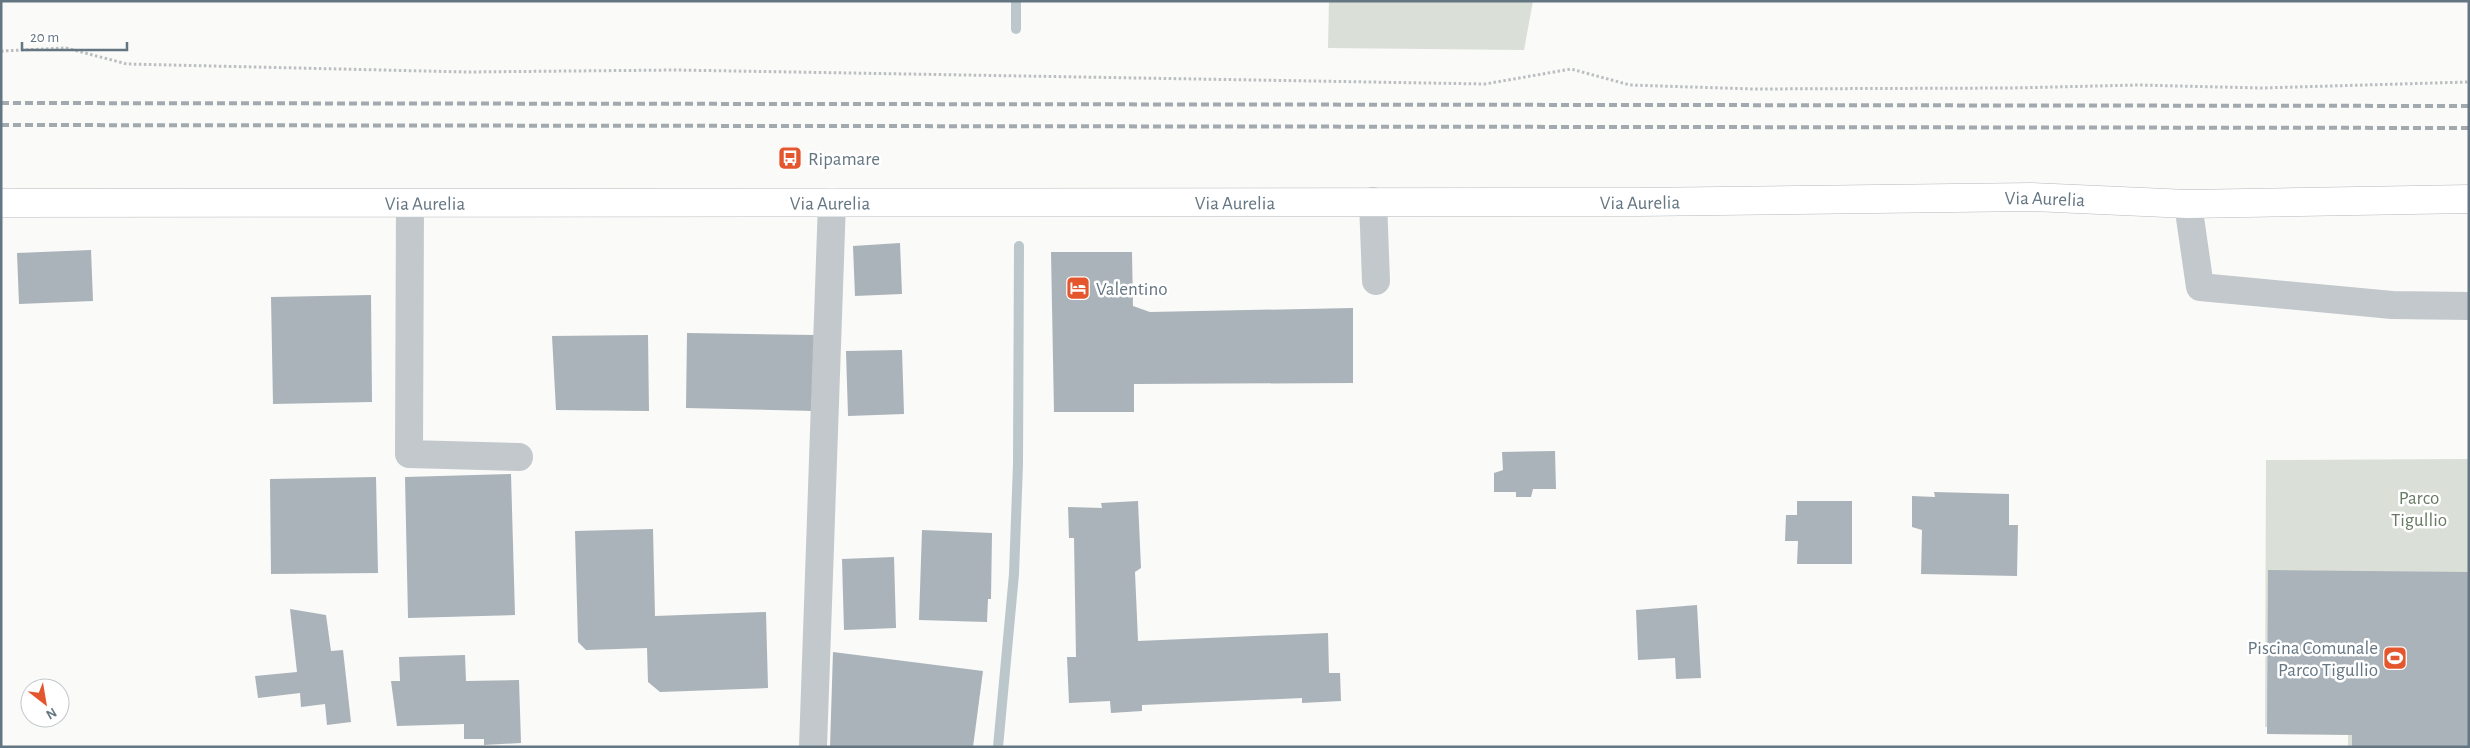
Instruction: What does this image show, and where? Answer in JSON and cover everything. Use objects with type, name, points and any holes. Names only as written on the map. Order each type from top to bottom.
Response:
[{"type":"main road","name":"Via Aurelia","points":[[1,203],[1638,202],[2031,197],[2188,204],[2469,199]]},
{"type":"street","points":[[813,747],[832,202]]},
{"type":"street","points":[[1373,202],[1376,281]]},
{"type":"street","points":[[410,203],[409,454],[519,457]]},
{"type":"street","points":[[2188,204],[2200,287],[2392,305],[2469,306]]},
{"type":"path","points":[[1,50],[66,48],[128,64],[467,72],[676,70],[1485,84],[1571,69],[1630,85],[1753,89],[2012,88],[2138,85],[2261,88],[2469,82]]},
{"type":"green space","points":[[1329,1],[1533,1],[1524,50],[1328,48]]},
{"type":"green space","name":"Parco Tigullio","points":[[2469,459],[2469,747],[2348,747],[2348,727],[2265,727],[2266,460]]},
{"type":"building","points":[[900,243],[902,294],[855,296],[853,246]]},
{"type":"building","points":[[91,250],[93,301],[19,304],[17,253]]},
{"type":"building","points":[[1051,252],[1132,252],[1133,306],[1150,312],[1353,308],[1353,383],[1134,384],[1134,412],[1054,412]]},
{"type":"building","points":[[371,295],[372,402],[273,404],[271,297]]},
{"type":"building","points":[[687,333],[815,335],[814,411],[686,408]]},
{"type":"building","points":[[648,335],[649,411],[556,410],[552,336]]},
{"type":"building","points":[[902,350],[904,414],[848,416],[846,351]]},
{"type":"building","points":[[1555,451],[1556,489],[1533,489],[1531,497],[1516,497],[1516,492],[1494,492],[1494,473],[1503,470],[1502,452]]},
{"type":"building","points":[[511,474],[515,615],[408,618],[405,477]]},
{"type":"building","points":[[376,477],[378,573],[271,574],[270,479]]},
{"type":"building","points":[[1934,492],[2009,494],[2009,525],[2018,525],[2017,576],[1921,574],[1922,530],[1912,527],[1912,496],[1935,497]]},
{"type":"building","points":[[1138,501],[1141,568],[1135,572],[1138,641],[1328,633],[1329,673],[1340,673],[1341,701],[1302,703],[1302,698],[1142,705],[1142,711],[1111,713],[1110,701],[1069,703],[1067,657],[1076,657],[1074,538],[1069,538],[1068,507],[1102,508],[1101,503]]},
{"type":"building","points":[[1797,501],[1852,501],[1852,564],[1797,564],[1798,541],[1785,541],[1786,515],[1797,515]]},
{"type":"building","points":[[653,529],[655,616],[766,612],[768,688],[660,692],[648,682],[647,648],[586,650],[578,642],[575,531]]},
{"type":"building","points":[[922,530],[992,533],[991,599],[988,599],[987,622],[919,620]]},
{"type":"building","points":[[894,557],[896,628],[844,630],[842,559]]},
{"type":"building","points":[[2268,570],[2469,572],[2469,747],[2352,747],[2352,735],[2267,734]]},
{"type":"building","points":[[1697,605],[1701,678],[1676,679],[1675,658],[1638,660],[1636,610]]},
{"type":"building","points":[[290,609],[326,615],[331,651],[343,650],[351,722],[327,725],[325,704],[301,707],[300,693],[258,698],[255,676],[297,672]]},
{"type":"building","points":[[833,652],[983,671],[973,747],[830,747]]},
{"type":"building","points":[[465,655],[466,681],[519,680],[521,743],[484,745],[484,739],[464,739],[464,724],[397,726],[391,681],[400,681],[399,657]]},
{"type":"waterway","points":[[1016,1],[1016,29]]},
{"type":"waterway","points":[[998,747],[1014,574],[1018,464],[1019,246]]},
{"type":"railway","points":[[1,103],[2469,106]]},
{"type":"railway","points":[[1,125],[2469,128]]},
{"type":"place","name":"Ripamare","points":[[790,158]]},
{"type":"place","name":"Valentino","points":[[1078,288]]},
{"type":"place","name":"Piscina Comunale Parco Tigullio","points":[[2395,658]]}]
